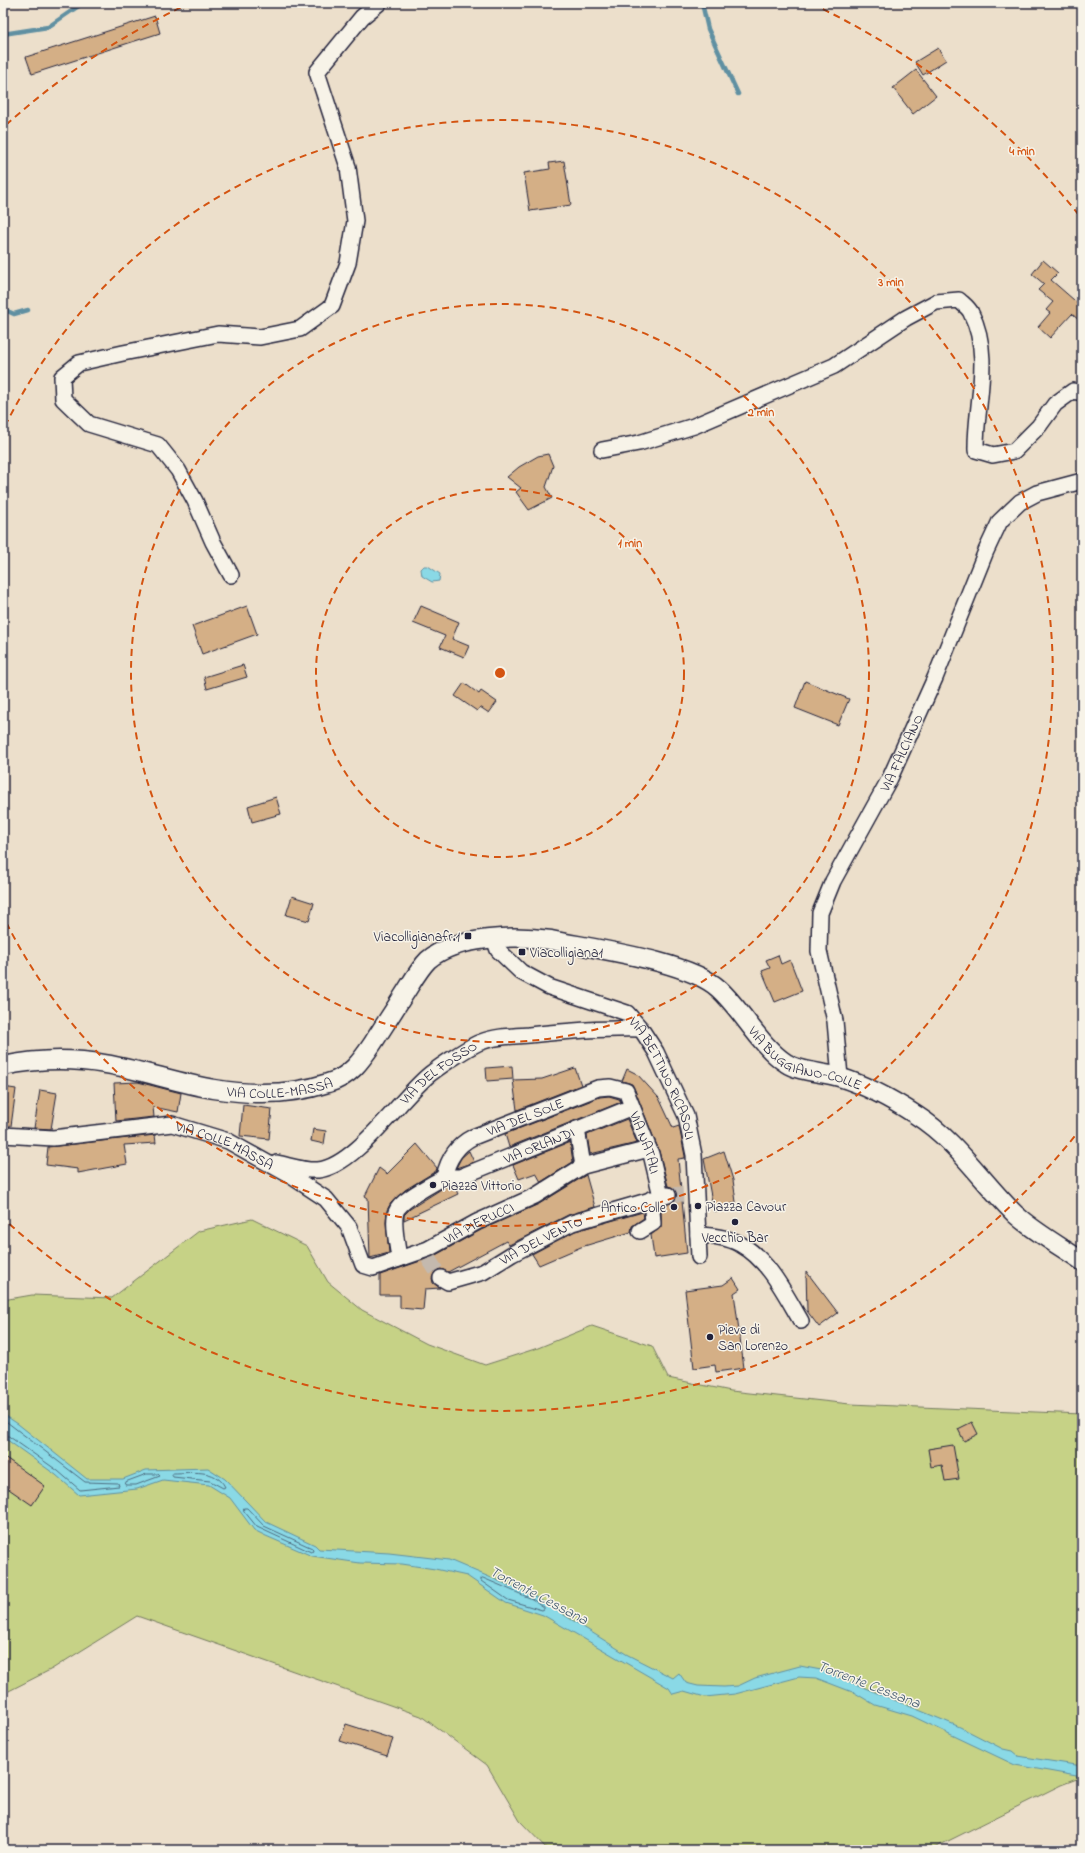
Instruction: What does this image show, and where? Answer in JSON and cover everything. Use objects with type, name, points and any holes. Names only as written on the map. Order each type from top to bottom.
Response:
[{"type":"street","points":[[231,575],[213,542],[195,501],[178,470],[158,445],[89,424],[63,399],[62,377],[79,364],[123,353],[218,334],[260,336],[300,328],[332,306],[348,262],[355,220],[348,167],[316,72],[362,17],[379,3]]},
{"type":"street","points":[[602,450],[639,443],[694,426],[834,366],[906,318],[936,302],[959,300],[971,312],[980,334],[982,380],[976,428],[976,450],[993,455],[1014,451],[1039,426],[1055,404],[1073,391],[1082,393]]},
{"type":"street","name":"VIA FALCIANO","points":[[840,1077],[835,1021],[819,951],[820,913],[833,881],[890,778],[935,678],[986,551],[1000,521],[1020,502],[1037,493],[1082,481]]},
{"type":"street","name":"VIA BUGGIANO-COLLE","points":[[494,939],[534,938],[551,940],[688,970],[707,979],[719,989],[771,1049],[786,1063],[796,1068],[840,1077],[898,1103],[918,1116],[966,1158],[1017,1216],[1082,1261]]},
{"type":"street","name":"VIA BETTINO RICASOLI","points":[[494,939],[498,950],[521,972],[549,987],[627,1013],[641,1029],[656,1052],[686,1116],[694,1155],[699,1257]]},
{"type":"street","name":"VIA COLLE-MASSA","points":[[3,1066],[51,1059],[104,1063],[214,1089],[247,1093],[293,1090],[328,1083],[349,1072],[361,1062],[416,975],[427,961],[440,951],[470,943],[494,939]]},
{"type":"street","name":"VIA DEL FOSSO","points":[[262,1160],[304,1170],[320,1170],[338,1163],[365,1141],[429,1075],[480,1042],[498,1038],[579,1030],[609,1028],[641,1029]]},
{"type":"street","name":"VIA DEL SOLE","points":[[444,1177],[454,1151],[464,1142],[485,1130],[598,1088],[610,1087],[626,1091]]},
{"type":"street","name":"VIA NATALI","points":[[626,1091],[649,1150],[660,1196],[653,1223],[640,1231]]},
{"type":"street","name":"VIA ORLANDI","points":[[444,1177],[460,1177],[632,1107]]},
{"type":"street","name":"VIA COLLE MASSA","points":[[3,1135],[52,1138],[172,1124],[228,1141],[326,1199],[349,1227],[363,1265],[373,1268]]},
{"type":"street","points":[[576,1129],[583,1166]]},
{"type":"street","name":"VIA PIERUCCI","points":[[373,1268],[399,1259],[426,1254],[476,1222],[535,1196],[583,1166],[649,1150]]},
{"type":"street","points":[[399,1259],[396,1212],[407,1200],[444,1177]]},
{"type":"street","name":"VIA DEL VENTO","points":[[442,1278],[448,1282],[483,1272],[512,1254],[572,1223],[660,1196]]},
{"type":"street","points":[[698,1235],[716,1236],[740,1243],[768,1267],[801,1321]]},
{"type":"green space","points":[[252,1219],[307,1246],[328,1282],[362,1310],[427,1344],[485,1365],[538,1348],[592,1326],[652,1346],[668,1378],[731,1391],[850,1404],[1082,1414],[1082,1777],[1061,1785],[930,1850],[548,1850],[520,1821],[487,1765],[421,1716],[137,1616],[52,1669],[3,1694],[3,1300],[32,1295],[112,1298],[199,1231]]},
{"type":"water","points":[[424,566],[428,566],[440,574],[439,581],[432,582],[422,576],[421,569]]},
{"type":"water","points":[[3,1414],[18,1424],[87,1479],[123,1479],[146,1470],[208,1468],[225,1479],[266,1522],[315,1545],[319,1549],[389,1553],[449,1560],[534,1596],[626,1654],[673,1678],[679,1673],[686,1683],[698,1686],[738,1686],[755,1678],[800,1666],[821,1670],[960,1727],[1003,1749],[1012,1751],[1018,1756],[1082,1766],[1082,1777],[1015,1765],[912,1716],[875,1705],[855,1693],[816,1678],[799,1677],[735,1694],[705,1697],[684,1691],[673,1694],[669,1688],[543,1615],[506,1603],[467,1576],[402,1564],[360,1563],[312,1556],[266,1536],[254,1530],[230,1498],[209,1485],[163,1480],[137,1489],[79,1495],[56,1475],[3,1437]]},
{"type":"building","points":[[155,16],[160,33],[32,74],[26,57]]},
{"type":"building","points":[[938,48],[946,60],[923,75],[915,62]]},
{"type":"building","points":[[916,70],[936,96],[913,114],[893,88]]},
{"type":"building","points":[[564,161],[571,205],[530,211],[524,173],[550,169],[549,163]]},
{"type":"building","points":[[1043,260],[1058,273],[1051,280],[1082,307],[1082,323],[1072,314],[1050,338],[1038,327],[1050,313],[1046,310],[1053,302],[1038,290],[1044,284],[1032,274]]},
{"type":"building","points":[[548,454],[553,466],[546,487],[552,498],[529,510],[516,492],[521,488],[507,477],[519,467],[538,456]]},
{"type":"building","points":[[247,606],[257,634],[202,654],[192,626]]},
{"type":"building","points":[[421,606],[459,622],[452,639],[469,646],[464,657],[440,647],[445,636],[413,623]]},
{"type":"building","points":[[243,665],[247,677],[207,689],[204,677]]},
{"type":"building","points":[[805,681],[849,699],[838,725],[795,708]]},
{"type":"building","points":[[464,683],[479,694],[481,691],[497,702],[489,713],[480,707],[477,711],[455,696]]},
{"type":"building","points":[[276,797],[281,814],[252,822],[248,806]]},
{"type":"building","points":[[292,896],[314,903],[309,921],[286,915]]},
{"type":"building","points":[[778,955],[781,964],[790,960],[802,991],[775,1002],[762,971],[770,968],[766,960]]},
{"type":"building","points":[[512,1066],[513,1079],[487,1081],[486,1068]]},
{"type":"building","points":[[575,1068],[581,1085],[517,1110],[513,1080],[542,1079]]},
{"type":"building","points":[[627,1069],[637,1074],[659,1098],[673,1128],[679,1126],[685,1156],[685,1158],[678,1159],[687,1253],[654,1258],[651,1235],[661,1227],[661,1207],[674,1201],[677,1193],[674,1188],[668,1186],[659,1151],[634,1088],[632,1084],[622,1081]]},
{"type":"building","points":[[138,1082],[181,1093],[178,1112],[153,1107],[154,1117],[116,1121],[114,1083]]},
{"type":"building","points":[[3,1087],[16,1089],[11,1126],[3,1126]]},
{"type":"building","points":[[40,1090],[57,1093],[51,1129],[34,1128]]},
{"type":"building","points":[[609,1096],[619,1099],[621,1102],[509,1147],[505,1134],[600,1097]]},
{"type":"building","points":[[243,1105],[272,1109],[269,1139],[240,1136]]},
{"type":"building","points":[[627,1119],[637,1143],[590,1154],[587,1135]]},
{"type":"building","points":[[313,1129],[326,1131],[324,1144],[311,1141]]},
{"type":"building","points":[[155,1135],[156,1143],[124,1145],[127,1164],[78,1173],[78,1169],[46,1165],[48,1147]]},
{"type":"building","points":[[570,1142],[573,1162],[541,1182],[536,1173],[519,1179],[513,1165]]},
{"type":"building","points":[[417,1144],[437,1168],[436,1171],[405,1190],[391,1203],[387,1210],[386,1222],[389,1253],[370,1258],[368,1198],[365,1196],[379,1168],[387,1174]]},
{"type":"building","points":[[469,1151],[474,1162],[456,1168],[461,1158]]},
{"type":"building","points":[[724,1151],[733,1180],[736,1202],[714,1212],[704,1159]]},
{"type":"building","points":[[586,1175],[595,1207],[568,1215],[509,1245],[506,1241],[448,1272],[441,1269],[436,1270],[432,1278],[433,1283],[440,1288],[425,1289],[423,1310],[400,1308],[400,1295],[380,1295],[380,1275],[432,1257],[481,1230],[539,1204]]},
{"type":"building","points":[[446,1186],[454,1186],[458,1194],[404,1220],[404,1215],[410,1209]]},
{"type":"building","points":[[643,1212],[644,1218],[632,1226],[631,1232],[581,1247],[539,1265],[532,1254],[575,1231]]},
{"type":"building","points":[[806,1271],[838,1313],[819,1327],[807,1311]]},
{"type":"building","name":"Pieve di San Lorenzo","points":[[733,1278],[740,1289],[734,1293],[744,1368],[716,1372],[715,1365],[694,1368],[685,1290],[723,1285]]},
{"type":"building","points":[[972,1422],[978,1434],[964,1441],[958,1429]]},
{"type":"building","points":[[953,1445],[959,1479],[945,1481],[942,1465],[931,1467],[928,1449]]},
{"type":"building","points":[[3,1456],[45,1486],[32,1505],[3,1485]]},
{"type":"building","points":[[346,1724],[393,1739],[387,1756],[340,1741]]},
{"type":"waterway","points":[[3,34],[48,27],[83,3]]},
{"type":"waterway","points":[[702,3],[708,29],[738,94]]},
{"type":"waterway","points":[[3,309],[14,314],[28,310]]},
{"type":"tunnel","points":[[668,1195],[697,1193]]},
{"type":"tunnel","points":[[428,1258],[441,1278]]},
{"type":"place","name":"Viacolligianafr.1","points":[[468,936]]},
{"type":"place","name":"Viacolligiana1","points":[[522,952]]},
{"type":"place","name":"Piazza Vittorio","points":[[433,1185]]},
{"type":"place","name":"Piazza Cavour","points":[[698,1206]]},
{"type":"place","name":"Antico Colle","points":[[674,1207]]},
{"type":"place","name":"Vecchio Bar","points":[[735,1222]]},
{"type":"place","name":"Pieve di San Lorenzo","points":[[710,1337]]},
{"type":"water label","name":"Torrente Cessana","points":[[539,1595]]},
{"type":"water label","name":"Torrente Cessana","points":[[869,1684]]}]
